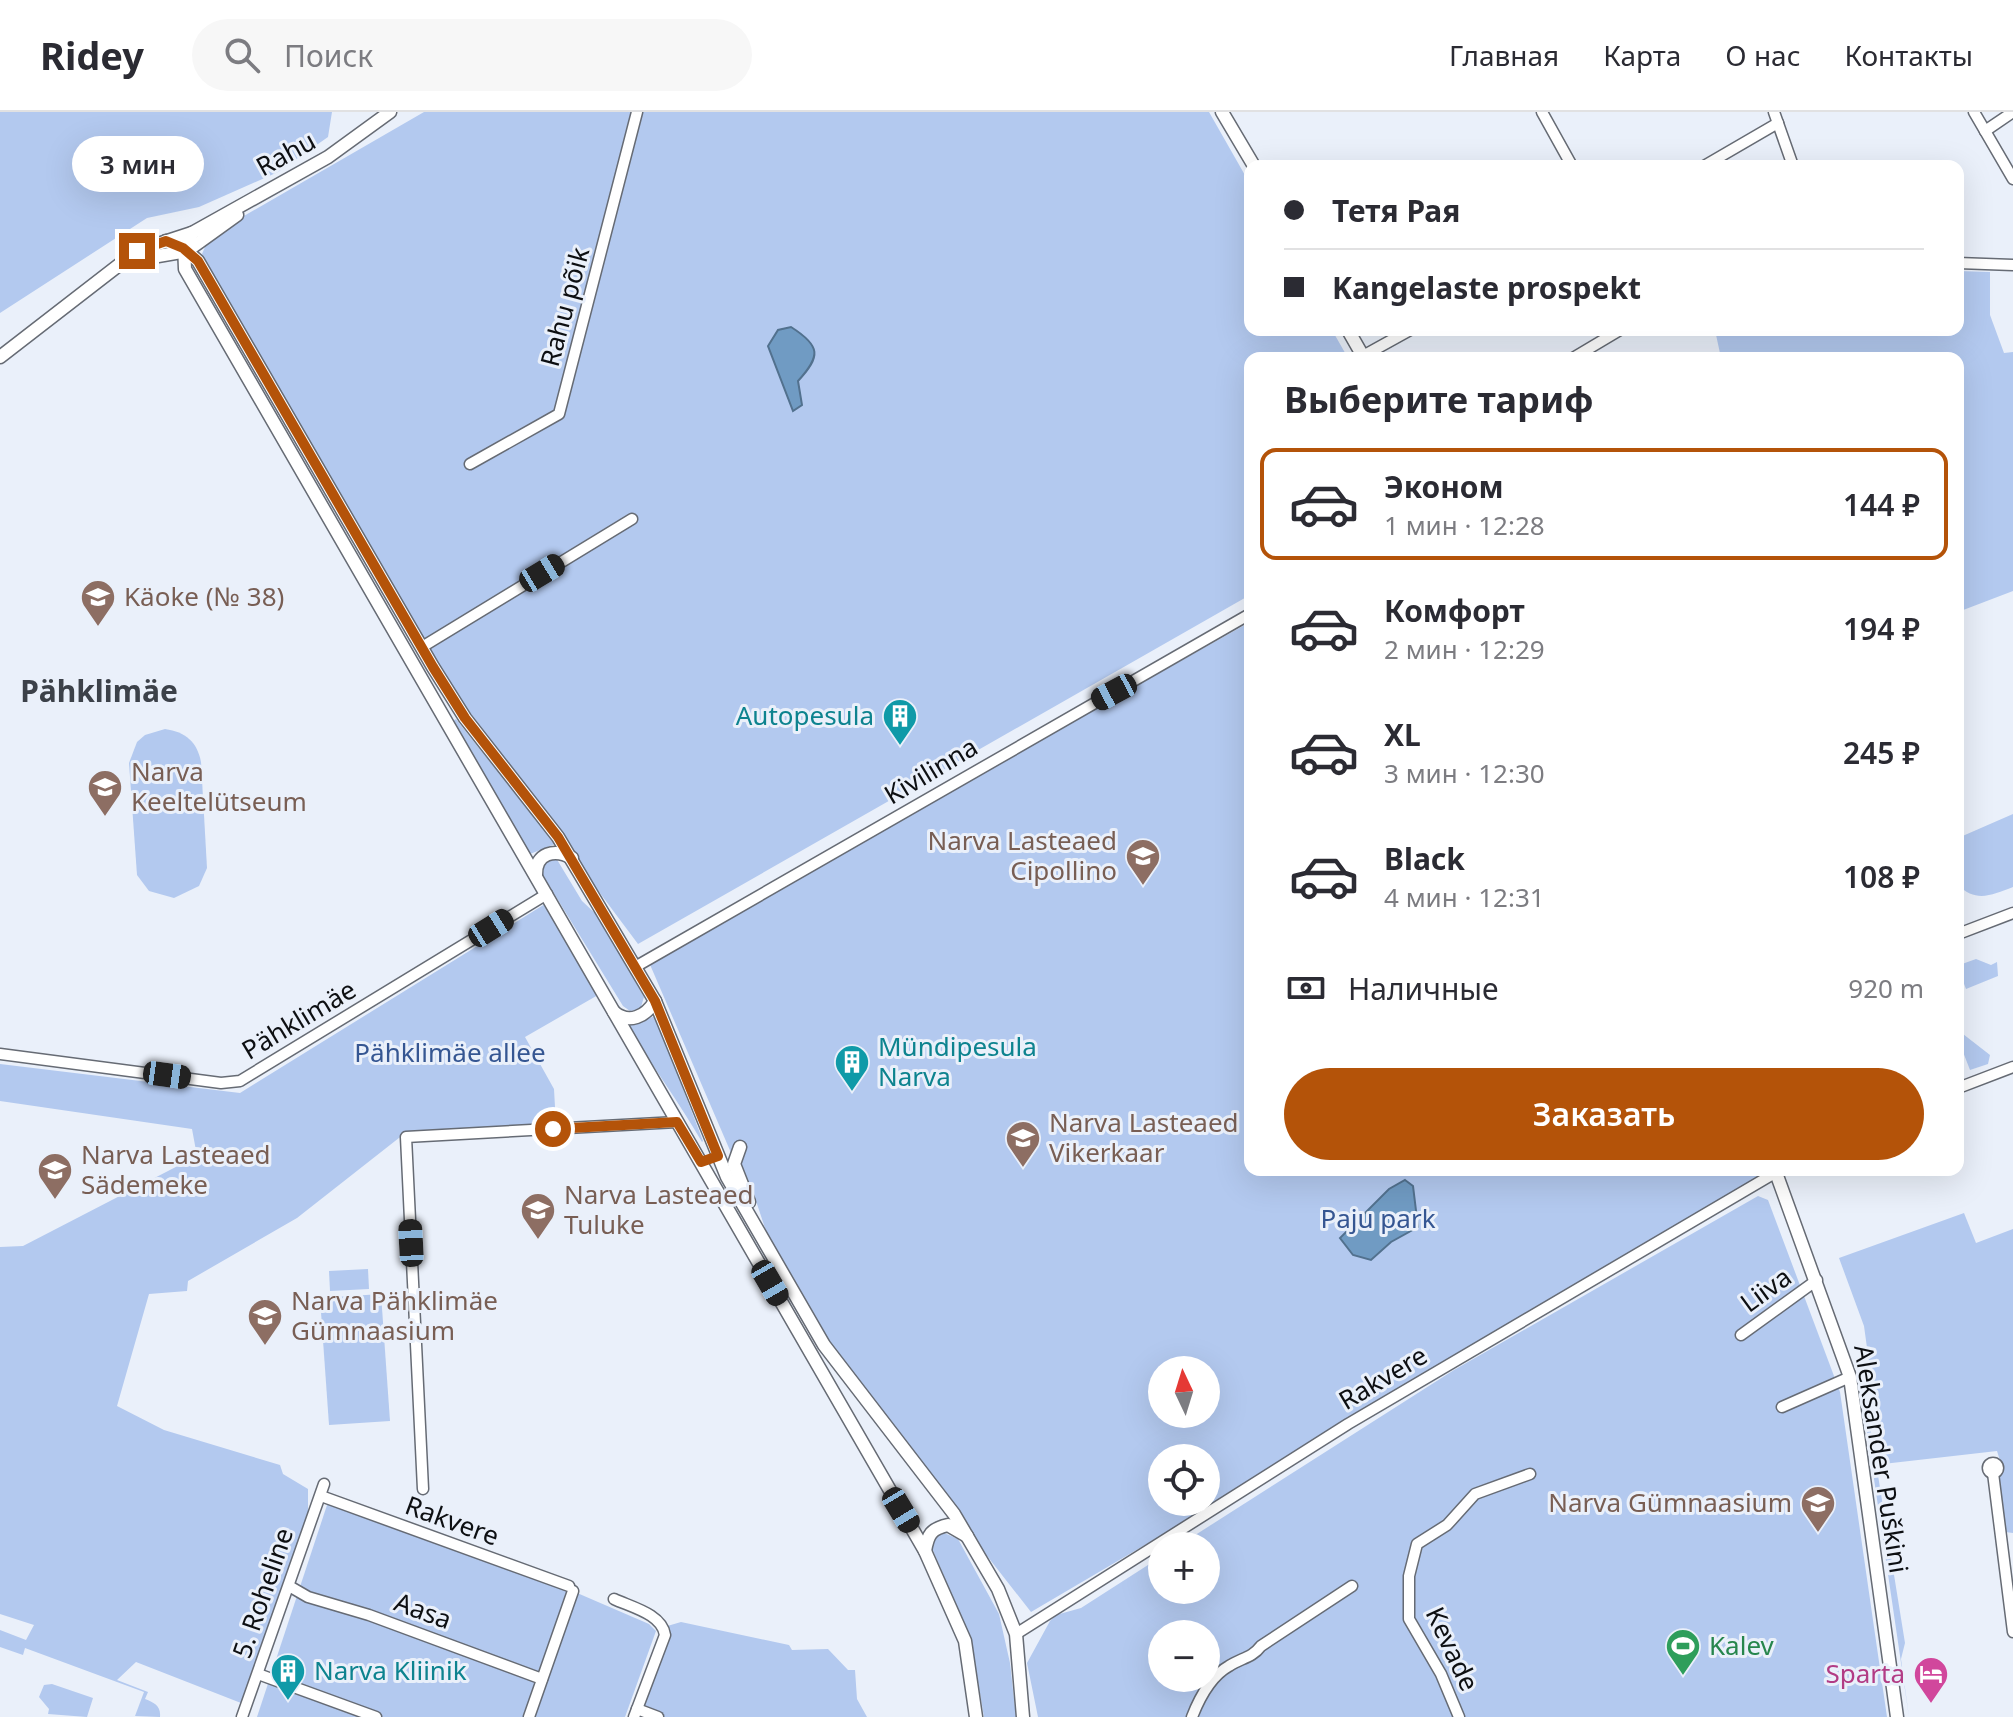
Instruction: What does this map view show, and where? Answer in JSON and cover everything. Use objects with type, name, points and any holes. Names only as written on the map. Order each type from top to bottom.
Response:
[{"type":"main road","name":"Rahu","points":[[122,263],[184,251],[197,238],[236,216],[242,205],[328,157],[390,112]]},
{"type":"main road","points":[[1222,112],[1250,160]]},
{"type":"main road","name":"Rahu","points":[[0,357],[56,310],[137,251],[166,241],[197,238]]},
{"type":"main road","points":[[197,238],[198,261]]},
{"type":"main road","points":[[166,241],[198,261],[465,718],[572,858],[655,1001],[718,1156],[761,1240],[841,1369],[968,1537],[998,1589],[1016,1634],[1023,1717]]},
{"type":"main road","points":[[184,251],[185,269],[925,1551],[965,1641],[976,1717]]},
{"type":"main road","points":[[147,256],[171,261],[185,269]]},
{"type":"main road","points":[[536,876],[536,864],[545,855],[558,852],[572,858]]},
{"type":"main road","points":[[614,1012],[625,1018],[635,1018],[647,1012],[655,1001]]},
{"type":"main road","points":[[740,1147],[734,1164],[761,1240]]},
{"type":"main road","points":[[701,1162],[718,1156]]},
{"type":"main road","name":"Aleksander Puškini","points":[[1779,1176],[1850,1377],[1897,1717]]},
{"type":"main road","points":[[925,1551],[928,1536],[935,1528],[948,1525],[968,1537]]},
{"type":"street","name":"Rahu põik","points":[[470,464],[559,414],[637,112]]},
{"type":"street","points":[[1542,112],[1569,160]]},
{"type":"street","points":[[1774,112],[1791,160]]},
{"type":"street","points":[[1974,112],[2013,179]]},
{"type":"street","points":[[1985,131],[2013,112]]},
{"type":"street","points":[[1714,160],[1778,123]]},
{"type":"street","points":[[1964,263],[2013,265]]},
{"type":"street","points":[[1373,352],[1400,336]]},
{"type":"street","points":[[1583,352],[1610,336]]},
{"type":"street","points":[[422,647],[632,519]]},
{"type":"street","name":"Kivilinna","points":[[635,967],[1244,617]]},
{"type":"street","name":"Pähklimäe","points":[[0,1054],[221,1083],[240,1081],[547,894]]},
{"type":"street","points":[[1964,932],[2013,913]]},
{"type":"street","points":[[1964,1086],[2013,1067]]},
{"type":"street","points":[[423,1489],[406,1137],[677,1122]]},
{"type":"street","name":"Rakvere","points":[[1016,1634],[1348,1424],[1769,1176]]},
{"type":"street","name":"Liiva","points":[[1741,1335],[1817,1280]]},
{"type":"street","points":[[1782,1407],[1850,1377]]},
{"type":"street","points":[[1993,1473],[2010,1588],[2013,1632]]},
{"type":"street","name":"Kevade","points":[[1459,1717],[1441,1674],[1409,1619],[1409,1576],[1417,1544],[1447,1525],[1475,1494],[1530,1474]]},
{"type":"street","name":"5. Roheline","points":[[242,1717],[324,1484]]},
{"type":"street","name":"Rakvere","points":[[321,1496],[571,1588],[542,1679]]},
{"type":"street","name":"Aasa","points":[[289,1586],[308,1597],[369,1615],[542,1679]]},
{"type":"street","points":[[1192,1717],[1201,1695],[1227,1667],[1253,1655],[1261,1646],[1352,1586]]},
{"type":"street","points":[[614,1599],[657,1620],[664,1627],[665,1635],[636,1713],[658,1717]]},
{"type":"street","points":[[258,1674],[376,1717]]},
{"type":"street","points":[[529,1717],[542,1679]]},
{"type":"green space","points":[[0,112],[332,112],[328,137],[278,172],[199,207],[147,218],[0,313]]},
{"type":"green space","points":[[424,112],[1209,112],[1244,173],[1244,336],[1335,336],[1345,352],[1244,352],[1244,598],[638,944],[446,687],[202,254],[208,240],[230,224]]},
{"type":"green space","points":[[1964,271],[1990,272],[1990,315],[2004,353],[2013,352],[2013,591],[1964,610],[1964,352],[1720,352],[1716,336],[1964,336]]},
{"type":"green space","name":"Paju park","points":[[1244,625],[1244,1176],[1766,1176],[1767,1179],[1220,1501],[1220,1444],[1148,1444],[1148,1516],[1194,1516],[1167,1532],[1148,1532],[1148,1543],[1031,1612],[848,1378],[768,1237],[757,1204],[738,1169],[648,960]]},
{"type":"green space","points":[[456,719],[555,844],[530,854],[453,721]]},
{"type":"green space","points":[[165,729],[189,739],[199,755],[207,868],[199,886],[174,898],[149,891],[137,875],[129,763],[137,742],[145,735]]},
{"type":"green space","points":[[2013,814],[2013,887],[1984,896],[1964,890],[1964,835]]},
{"type":"green space","points":[[556,858],[582,901],[597,915],[644,997],[640,1010],[630,1011],[623,1006],[542,874],[545,860]]},
{"type":"green space","name":"Pähklimäe allee","points":[[545,904],[598,995],[525,1037],[554,1089],[556,1125],[404,1134],[297,1218],[188,1281],[187,1291],[149,1294],[117,1406],[164,1430],[280,1465],[283,1474],[308,1489],[308,1512],[241,1703],[136,1662],[117,1680],[148,1692],[145,1699],[157,1705],[160,1717],[135,1716],[144,1692],[25,1648],[23,1655],[0,1647],[0,1630],[26,1640],[34,1625],[0,1614],[0,1247],[23,1246],[197,1156],[192,1129],[0,1101],[0,1064],[240,1093]]},
{"type":"green space","points":[[1976,959],[1991,965],[1997,962],[1998,976],[1966,989],[1964,963]]},
{"type":"green space","points":[[655,1016],[703,1141],[702,1142],[628,1026]]},
{"type":"green space","points":[[1964,1035],[1990,1055],[1988,1064],[1970,1070],[1964,1054]]},
{"type":"green space","points":[[1758,1196],[1768,1200],[1840,1392],[1887,1717],[1038,1717],[1027,1663],[1056,1615],[1081,1608],[1148,1565],[1148,1604],[1220,1604],[1220,1532],[1200,1532],[1454,1370]]},
{"type":"green space","points":[[1964,1213],[1976,1243],[2013,1229],[2013,1533],[2005,1532],[1998,1479],[2002,1467],[1997,1451],[1883,1464],[1864,1326],[1839,1258]]},
{"type":"green space","points":[[368,1269],[369,1289],[330,1291],[329,1271]]},
{"type":"green space","points":[[381,1294],[390,1421],[329,1425],[320,1298]]},
{"type":"green space","points":[[1862,1376],[1905,1643],[1901,1659],[1909,1717],[1859,1377]]},
{"type":"green space","points":[[329,1499],[554,1583],[649,1624],[656,1631],[625,1717],[257,1717]]},
{"type":"green space","points":[[942,1532],[958,1539],[999,1614],[1010,1663],[1016,1717],[984,1717],[971,1641],[932,1548],[934,1537]]},
{"type":"green space","points":[[681,1622],[789,1645],[792,1650],[828,1649],[848,1670],[855,1670],[857,1699],[867,1717],[658,1717],[637,1709],[664,1627]]},
{"type":"green space","points":[[52,1684],[93,1698],[87,1717],[48,1714],[49,1709],[39,1697],[44,1685]]},
{"type":"shaded area","points":[[791,327],[808,340],[814,352],[811,365],[798,381],[802,405],[793,411],[768,346],[778,330]]},
{"type":"shaded area","points":[[1405,1180],[1413,1186],[1418,1227],[1391,1242],[1371,1260],[1353,1255],[1340,1238],[1389,1189]]},
{"type":"place","name":"Käoke (№ 38)","points":[[98,628]]},
{"type":"place","name":"Autopesula","points":[[900,747]]},
{"type":"place","name":"Narva Keeltelütseum","points":[[105,818]]},
{"type":"place","name":"Narva Lasteaed Cipollino","points":[[1143,887]]},
{"type":"place","name":"Mündipesula Narva","points":[[852,1093]]},
{"type":"place","name":"Narva Lasteaed Vikerkaar","points":[[1023,1169]]},
{"type":"place","name":"Narva Lasteaed Sädemeke","points":[[55,1201]]},
{"type":"place","name":"Narva Lasteaed Tuluke","points":[[538,1241]]},
{"type":"place","name":"Narva Pähklimäe Gümnaasium","points":[[265,1347]]},
{"type":"place","name":"Narva Gümnaasium","points":[[1818,1534]]},
{"type":"place","name":"Kalev","points":[[1683,1677]]},
{"type":"place","name":"Narva Kliinik","points":[[288,1702]]},
{"type":"place","name":"Sparta","points":[[1931,1705]]},
{"type":"district","name":"Pähklimäe","points":[[99,692]]},
{"type":"route","points":[[137,251],[166,241],[183,248],[198,261],[433,667],[465,718],[572,858],[663,1017],[718,1156],[701,1162],[677,1122],[553,1129]]}]
